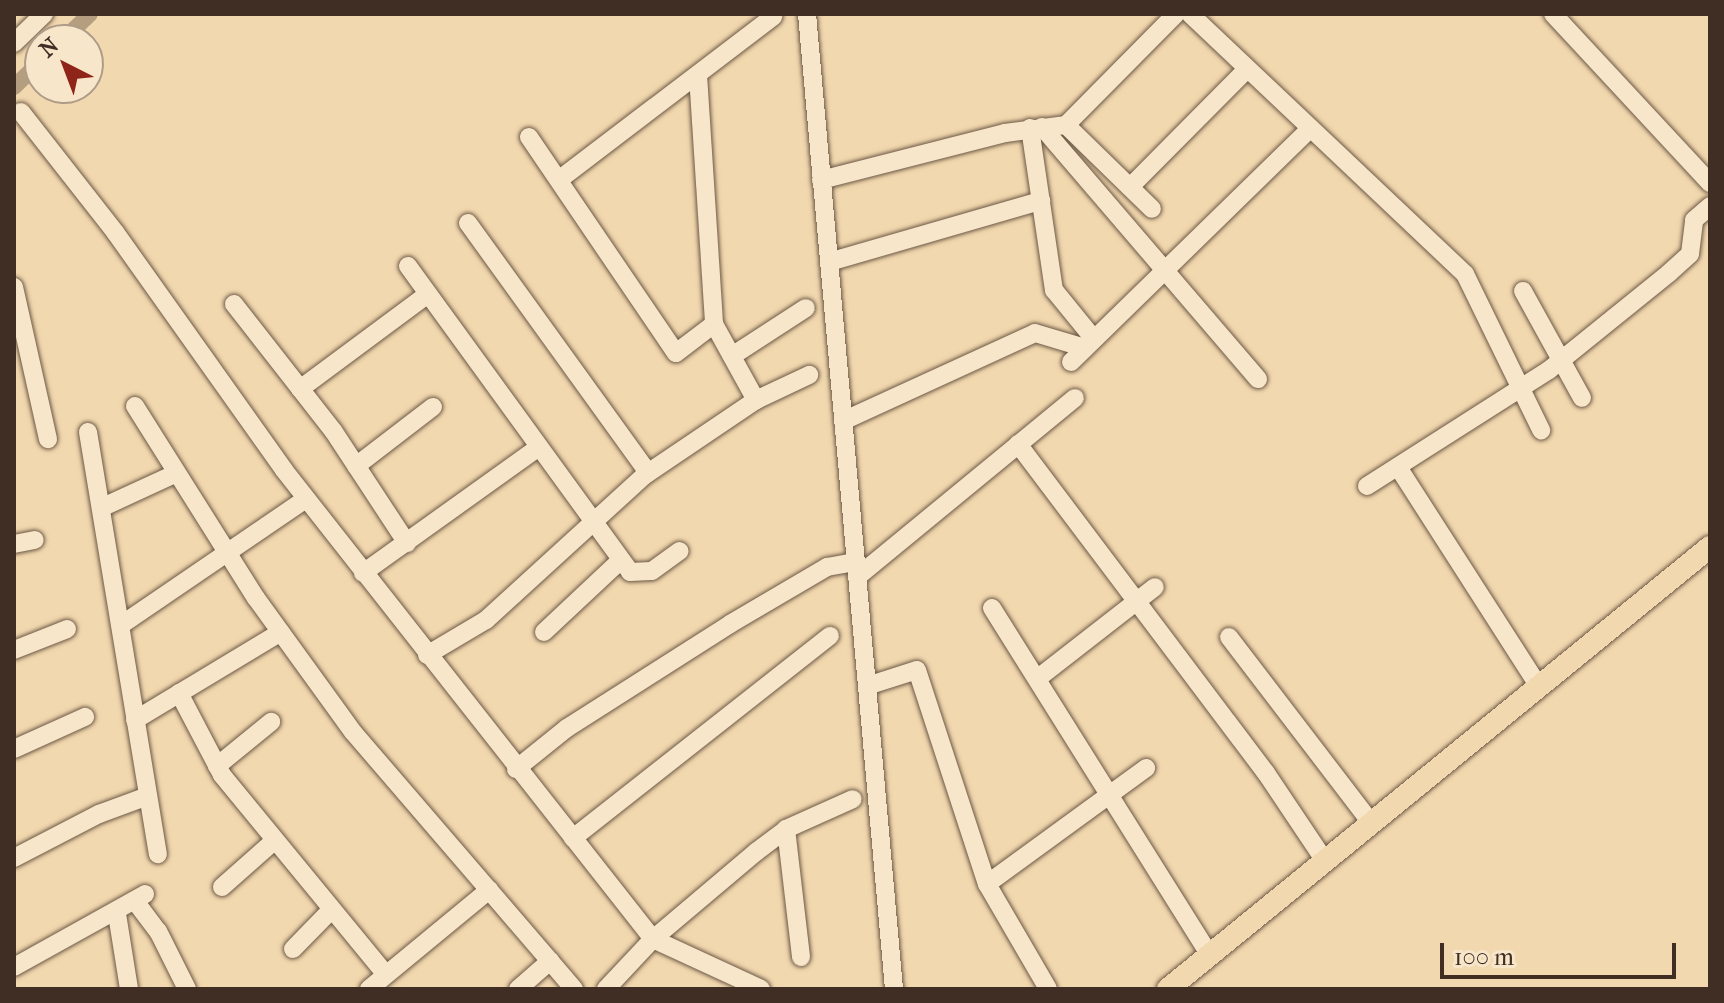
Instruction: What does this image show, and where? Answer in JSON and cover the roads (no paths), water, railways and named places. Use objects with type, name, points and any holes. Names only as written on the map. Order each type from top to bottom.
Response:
[{"type":"main road","points":[[1168,989],[1710,547]]},
{"type":"street","points":[[14,43],[44,14]]},
{"type":"street","points":[[807,14],[894,989]]},
{"type":"street","points":[[821,180],[1036,127],[1066,125],[1176,14]]},
{"type":"street","points":[[1190,14],[1309,130],[1400,208],[1465,274],[1541,430]]},
{"type":"street","points":[[1553,14],[1710,183]]},
{"type":"street","points":[[560,179],[773,17]]},
{"type":"street","points":[[1130,187],[1247,69]]},
{"type":"street","points":[[698,75],[714,324],[756,400]]},
{"type":"street","points":[[21,112],[115,232],[306,499],[653,939],[761,989]]},
{"type":"street","points":[[1066,125],[1152,209]]},
{"type":"street","points":[[1036,127],[1041,201],[1054,290],[1089,343]]},
{"type":"street","points":[[1036,127],[1167,268],[1258,379]]},
{"type":"street","points":[[1071,362],[1309,130]]},
{"type":"street","points":[[529,137],[676,353],[714,324]]},
{"type":"street","points":[[829,262],[1041,201]]},
{"type":"street","points":[[1367,486],[1561,360],[1690,254],[1694,220],[1710,206]]},
{"type":"street","points":[[468,223],[648,473]]},
{"type":"street","points":[[408,266],[620,561],[637,575],[680,551]]},
{"type":"street","points":[[14,287],[48,439]]},
{"type":"street","points":[[1523,291],[1582,398]]},
{"type":"street","points":[[300,389],[428,294]]},
{"type":"street","points":[[234,304],[356,466],[407,543]]},
{"type":"street","points":[[732,356],[806,308]]},
{"type":"street","points":[[843,421],[1035,333],[1089,343]]},
{"type":"street","points":[[427,655],[486,620],[591,520],[648,473],[756,400],[809,375]]},
{"type":"street","points":[[14,381],[33,377]]},
{"type":"street","points":[[516,769],[567,728],[730,624],[827,567],[856,569],[1075,398]]},
{"type":"street","points":[[135,406],[228,553],[353,732],[574,989]]},
{"type":"street","points":[[356,466],[433,407]]},
{"type":"street","points":[[88,432],[103,507],[158,854]]},
{"type":"street","points":[[1018,444],[1258,762],[1325,861]]},
{"type":"street","points":[[363,573],[539,447]]},
{"type":"street","points":[[1398,467],[1539,687]]},
{"type":"street","points":[[103,507],[177,473]]},
{"type":"street","points":[[121,625],[306,499]]},
{"type":"street","points":[[14,544],[35,540]]},
{"type":"street","points":[[544,632],[620,561]]},
{"type":"street","points":[[1038,678],[1155,587]]},
{"type":"street","points":[[992,608],[1210,955]]},
{"type":"street","points":[[14,650],[67,629]]},
{"type":"street","points":[[135,720],[281,632]]},
{"type":"street","points":[[573,838],[830,636]]},
{"type":"street","points":[[1229,637],[1371,823]]},
{"type":"street","points":[[867,686],[917,670],[987,884],[1048,989]]},
{"type":"street","points":[[179,693],[217,766],[274,841],[384,972]]},
{"type":"street","points":[[14,749],[85,717]]},
{"type":"street","points":[[217,766],[271,722]]},
{"type":"street","points":[[987,884],[1146,768]]},
{"type":"street","points":[[14,858],[99,814],[148,796]]},
{"type":"street","points":[[618,986],[653,939],[786,829],[853,799]]},
{"type":"street","points":[[786,829],[801,957]]},
{"type":"street","points":[[222,887],[274,841]]},
{"type":"street","points":[[369,989],[384,972],[489,890]]},
{"type":"street","points":[[14,967],[117,914],[140,898],[187,989]]},
{"type":"street","points":[[293,949],[331,910]]},
{"type":"street","points":[[117,914],[129,989]]},
{"type":"street","points":[[518,989],[550,961]]},
{"type":"waterway","points":[[80,24],[90,14]]},
{"type":"waterway","points":[[14,87],[24,77]]}]
